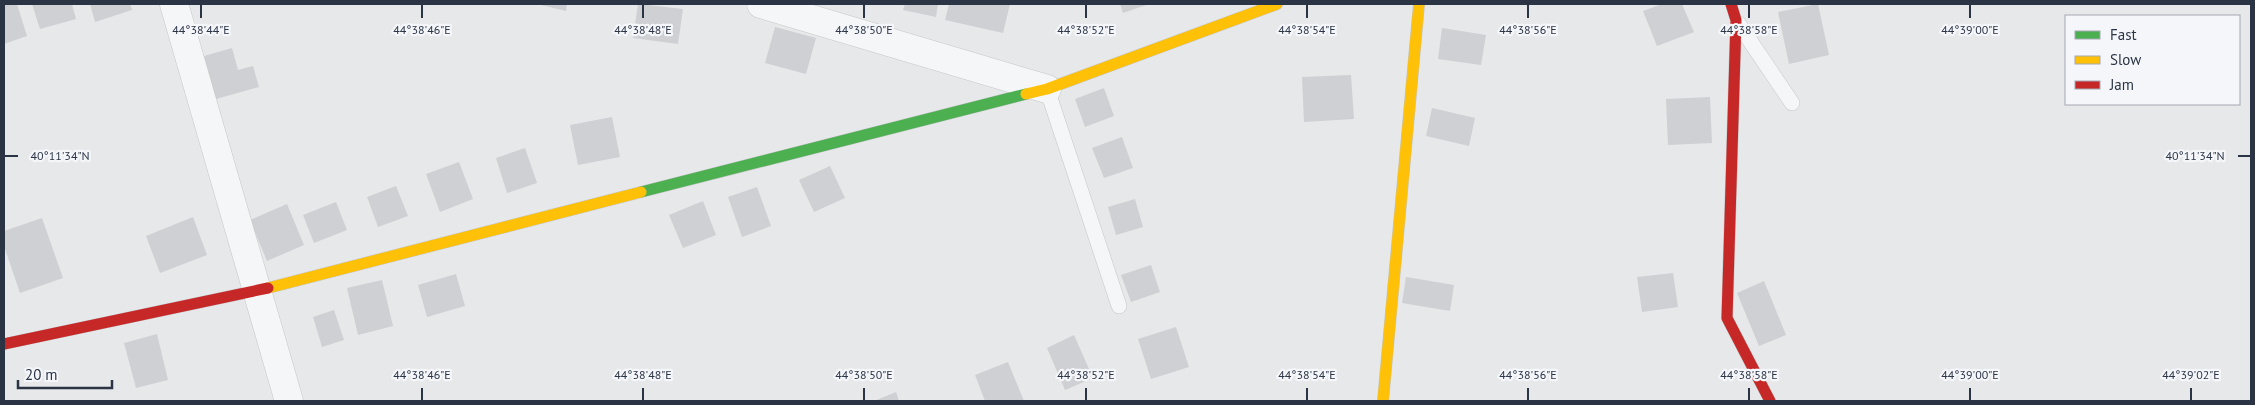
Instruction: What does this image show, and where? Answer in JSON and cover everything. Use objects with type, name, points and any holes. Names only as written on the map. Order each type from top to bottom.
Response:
[{"type":"street","points":[[174,4],[289,401]]},
{"type":"street","points":[[762,4],[1047,89]]},
{"type":"street","points":[[4,344],[258,290],[1047,89],[1277,4]]},
{"type":"street","points":[[1383,401],[1419,4]]},
{"type":"street","points":[[1732,4],[1736,20],[1727,318],[1770,401]]},
{"type":"lane","points":[[1736,20],[1792,103]]},
{"type":"lane","points":[[1047,89],[1119,306]]},
{"type":"building","points":[[4,4],[17,4],[27,36],[4,44]]},
{"type":"building","points":[[32,4],[72,4],[76,19],[40,29]]},
{"type":"building","points":[[90,4],[130,4],[132,10],[95,22]]},
{"type":"building","points":[[537,4],[567,4],[566,11]]},
{"type":"building","points":[[638,4],[683,9],[678,44],[633,38]]},
{"type":"building","points":[[905,4],[938,4],[936,17],[903,10]]},
{"type":"building","points":[[949,4],[1010,4],[1003,33],[945,20]]},
{"type":"building","points":[[1120,4],[1149,4],[1123,13]]},
{"type":"building","points":[[1662,4],[1682,4],[1694,32],[1657,46],[1643,11]]},
{"type":"building","points":[[1818,4],[1829,55],[1789,64],[1778,12]]},
{"type":"building","points":[[775,27],[816,38],[806,74],[765,63]]},
{"type":"building","points":[[1442,28],[1486,35],[1481,65],[1438,59]]},
{"type":"building","points":[[232,48],[238,70],[253,66],[259,87],[216,99],[204,56]]},
{"type":"building","points":[[1351,75],[1354,119],[1304,122],[1302,77]]},
{"type":"building","points":[[1104,88],[1114,116],[1085,127],[1075,99]]},
{"type":"building","points":[[1710,97],[1712,143],[1668,145],[1666,99]]},
{"type":"building","points":[[1432,108],[1475,118],[1469,146],[1426,136]]},
{"type":"building","points":[[612,117],[620,157],[578,165],[570,125]]},
{"type":"building","points":[[1122,137],[1133,168],[1104,178],[1092,148]]},
{"type":"building","points":[[525,148],[537,183],[507,193],[496,158]]},
{"type":"building","points":[[459,162],[473,199],[440,212],[426,174]]},
{"type":"building","points":[[830,166],[845,198],[814,212],[799,180]]},
{"type":"building","points":[[396,186],[408,216],[378,227],[367,197]]},
{"type":"building","points":[[757,187],[771,226],[742,237],[728,197]]},
{"type":"building","points":[[1135,199],[1143,227],[1116,235],[1108,207]]},
{"type":"building","points":[[703,201],[716,235],[683,248],[669,215]]},
{"type":"building","points":[[336,202],[347,230],[314,243],[303,215]]},
{"type":"building","points":[[287,204],[304,245],[267,261],[250,220]]},
{"type":"building","points":[[193,217],[207,255],[160,273],[146,236]]},
{"type":"building","points":[[42,218],[63,278],[20,293],[4,246],[4,231]]},
{"type":"building","points":[[1151,265],[1160,292],[1131,302],[1121,275]]},
{"type":"building","points":[[1673,273],[1678,307],[1642,312],[1637,277]]},
{"type":"building","points":[[456,274],[465,306],[427,317],[418,285]]},
{"type":"building","points":[[1406,277],[1454,285],[1450,311],[1402,303]]},
{"type":"building","points":[[382,280],[393,326],[358,335],[347,288]]},
{"type":"building","points":[[1764,281],[1786,335],[1759,346],[1737,293]]},
{"type":"building","points":[[334,310],[344,340],[322,347],[313,317]]},
{"type":"building","points":[[1176,327],[1189,367],[1151,379],[1138,339]]},
{"type":"building","points":[[157,334],[168,380],[136,388],[124,343]]},
{"type":"building","points":[[1074,335],[1093,378],[1065,390],[1047,348]]},
{"type":"building","points":[[1008,362],[1024,401],[985,401],[975,375]]},
{"type":"building","points":[[896,392],[899,401],[874,401]]},
{"type":"traffic: fast","points":[[641,192],[1026,94]]},
{"type":"traffic: slow","points":[[1026,94],[1047,89],[1277,4]]},
{"type":"traffic: slow","points":[[1383,401],[1419,4]]},
{"type":"traffic: slow","points":[[268,288],[641,192]]},
{"type":"traffic: jam","points":[[1731,4],[1736,20],[1727,318],[1770,401]]},
{"type":"traffic: jam","points":[[4,344],[268,288]]}]
